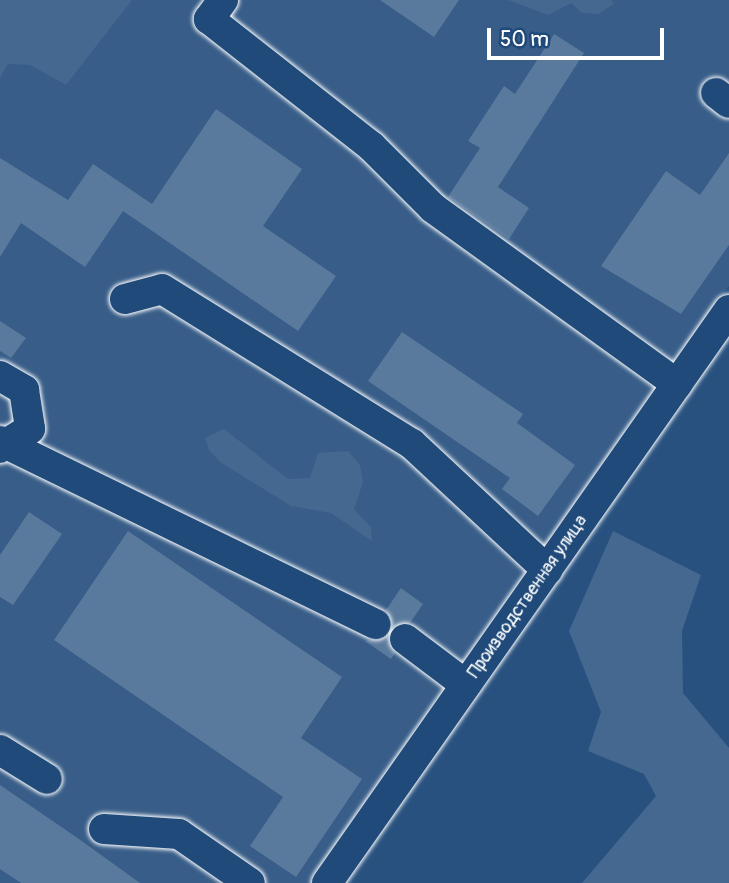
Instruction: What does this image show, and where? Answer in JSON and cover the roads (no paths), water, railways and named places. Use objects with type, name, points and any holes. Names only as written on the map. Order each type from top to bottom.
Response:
[{"type":"street","points":[[223,0],[209,19],[372,147],[433,208],[677,384]]},
{"type":"street","points":[[125,299],[162,289],[412,444],[547,570]]},
{"type":"street","name":"Производственная улица","points":[[327,883],[729,310]]},
{"type":"street","points":[[0,376],[24,390],[30,429],[1,444]]},
{"type":"street","points":[[1,444],[376,624]]},
{"type":"street","points":[[405,639],[466,685]]},
{"type":"street","points":[[0,750],[47,779]]},
{"type":"street","points":[[104,829],[179,834],[250,883]]}]
